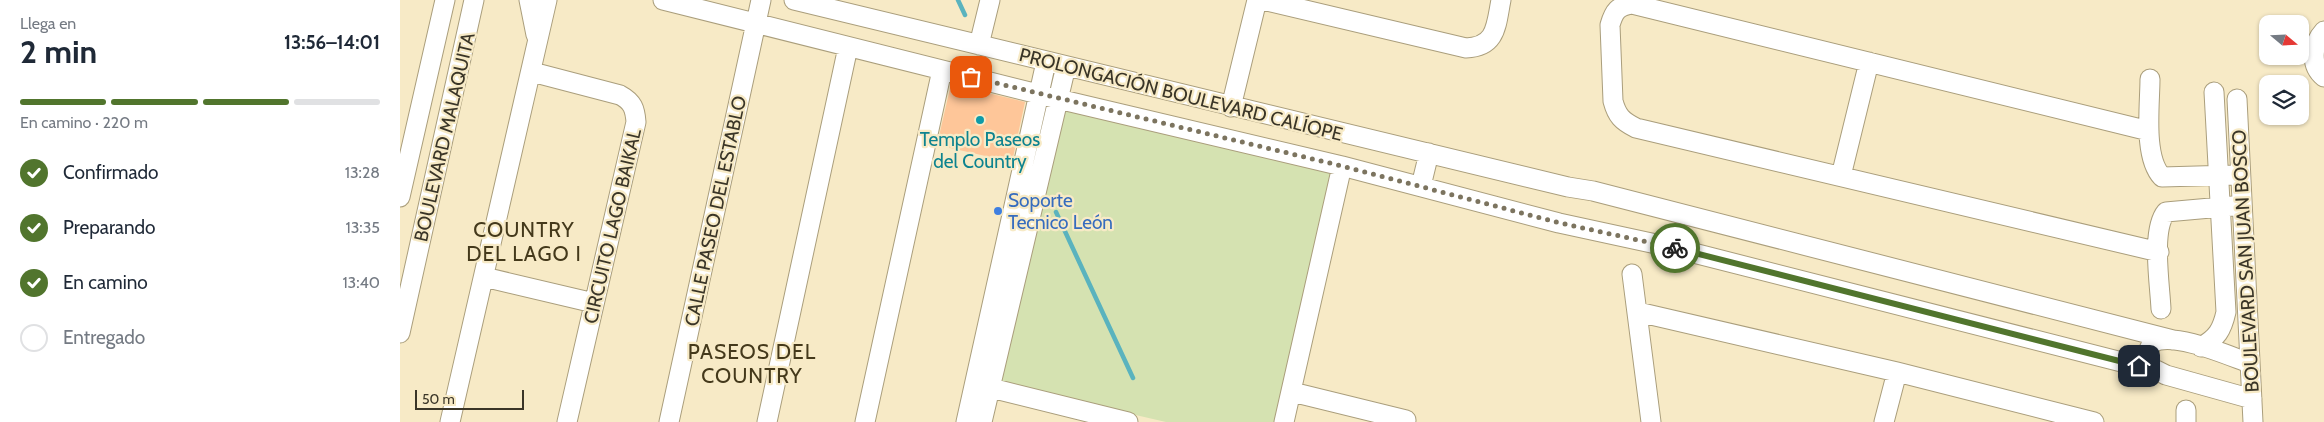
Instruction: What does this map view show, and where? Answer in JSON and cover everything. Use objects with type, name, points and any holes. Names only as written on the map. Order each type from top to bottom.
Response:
[{"type":"street","name":"BOULEVARD MALAQUITA","points":[[400,197],[445,0]]},
{"type":"street","name":"BOULEVARD MALAQUITA","points":[[400,333],[474,0]]},
{"type":"street","points":[[530,0],[538,41]]},
{"type":"street","points":[[450,422],[532,72],[547,0]]},
{"type":"street","name":"PROLONGACIÓN BOULEVARD CALÍOPE","points":[[663,0],[756,25],[1058,99],[1342,166],[1560,223],[1670,247],[2157,371],[2252,399]]},
{"type":"street","name":"CALLE PASEO DEL ESTABLO","points":[[669,422],[761,0]]},
{"type":"street","name":"PROLONGACIÓN BOULEVARD CALÍOPE","points":[[794,0],[1231,107],[1568,187],[1593,191],[2201,347],[2249,363]]},
{"type":"street","points":[[979,45],[990,0]]},
{"type":"street","points":[[1231,107],[1257,0]]},
{"type":"street","points":[[1263,0],[1466,48],[1479,48],[1488,42],[1494,32],[1502,0]]},
{"type":"street","points":[[2149,131],[1632,4],[1621,6],[1613,12],[1610,25],[1613,101],[1616,113],[1624,121],[1636,128],[2159,252]]},
{"type":"street","points":[[2324,30],[2314,45],[2314,60],[2324,77]]},
{"type":"street","points":[[767,422],[848,47]]},
{"type":"street","points":[[966,422],[1046,62]]},
{"type":"street","points":[[1841,176],[1870,62]]},
{"type":"street","points":[[982,422],[1066,66]]},
{"type":"street","points":[[865,422],[942,70]]},
{"type":"street","name":"CIRCUITO LAGO BAIKAL","points":[[532,72],[620,95],[629,100],[635,109],[636,122],[567,422]]},
{"type":"street","points":[[2150,79],[2149,131],[2155,170],[2162,177],[2240,175]]},
{"type":"street","points":[[2201,347],[2214,339],[2222,329],[2226,312],[2214,92]]},
{"type":"street","name":"BOULEVARD SAN JUAN BOSCO","points":[[2237,99],[2253,422]]},
{"type":"street","points":[[1421,186],[1429,153]]},
{"type":"street","points":[[1284,422],[1342,166]]},
{"type":"street","points":[[2161,309],[2158,227],[2160,219],[2166,212],[2242,206]]},
{"type":"street","points":[[1632,274],[1651,422]]},
{"type":"street","points":[[484,277],[594,303]]},
{"type":"street","points":[[1638,312],[1897,372],[2094,422]]},
{"type":"street","points":[[2157,371],[2146,356],[2148,347],[2160,340],[2173,340]]},
{"type":"street","points":[[1884,422],[1897,372]]},
{"type":"street","points":[[991,388],[1086,417],[1128,422]]},
{"type":"street","points":[[1292,392],[1406,420]]},
{"type":"green space","points":[[1062,106],[1331,170],[1275,422],[1166,422],[996,383]]},
{"type":"building","name":"Templo Paseos del Country","points":[[951,84],[1025,102],[1012,162],[937,145]]},
{"type":"waterway","points":[[958,0],[965,15]]},
{"type":"waterway","points":[[1056,212],[1133,378]]},
{"type":"way so far","points":[[971,77],[1342,166],[1560,223],[1675,248]]},
{"type":"place","name":"Templo Paseos del Country","points":[[980,120]]},
{"type":"place","name":"Soporte Tecnico León","points":[[998,211]]},
{"type":"district","name":"COUNTRY DEL LAGO I","points":[[524,242]]},
{"type":"district","name":"PASEOS DEL COUNTRY","points":[[752,364]]},
{"type":"route","points":[[1675,248],[2139,366]]}]
